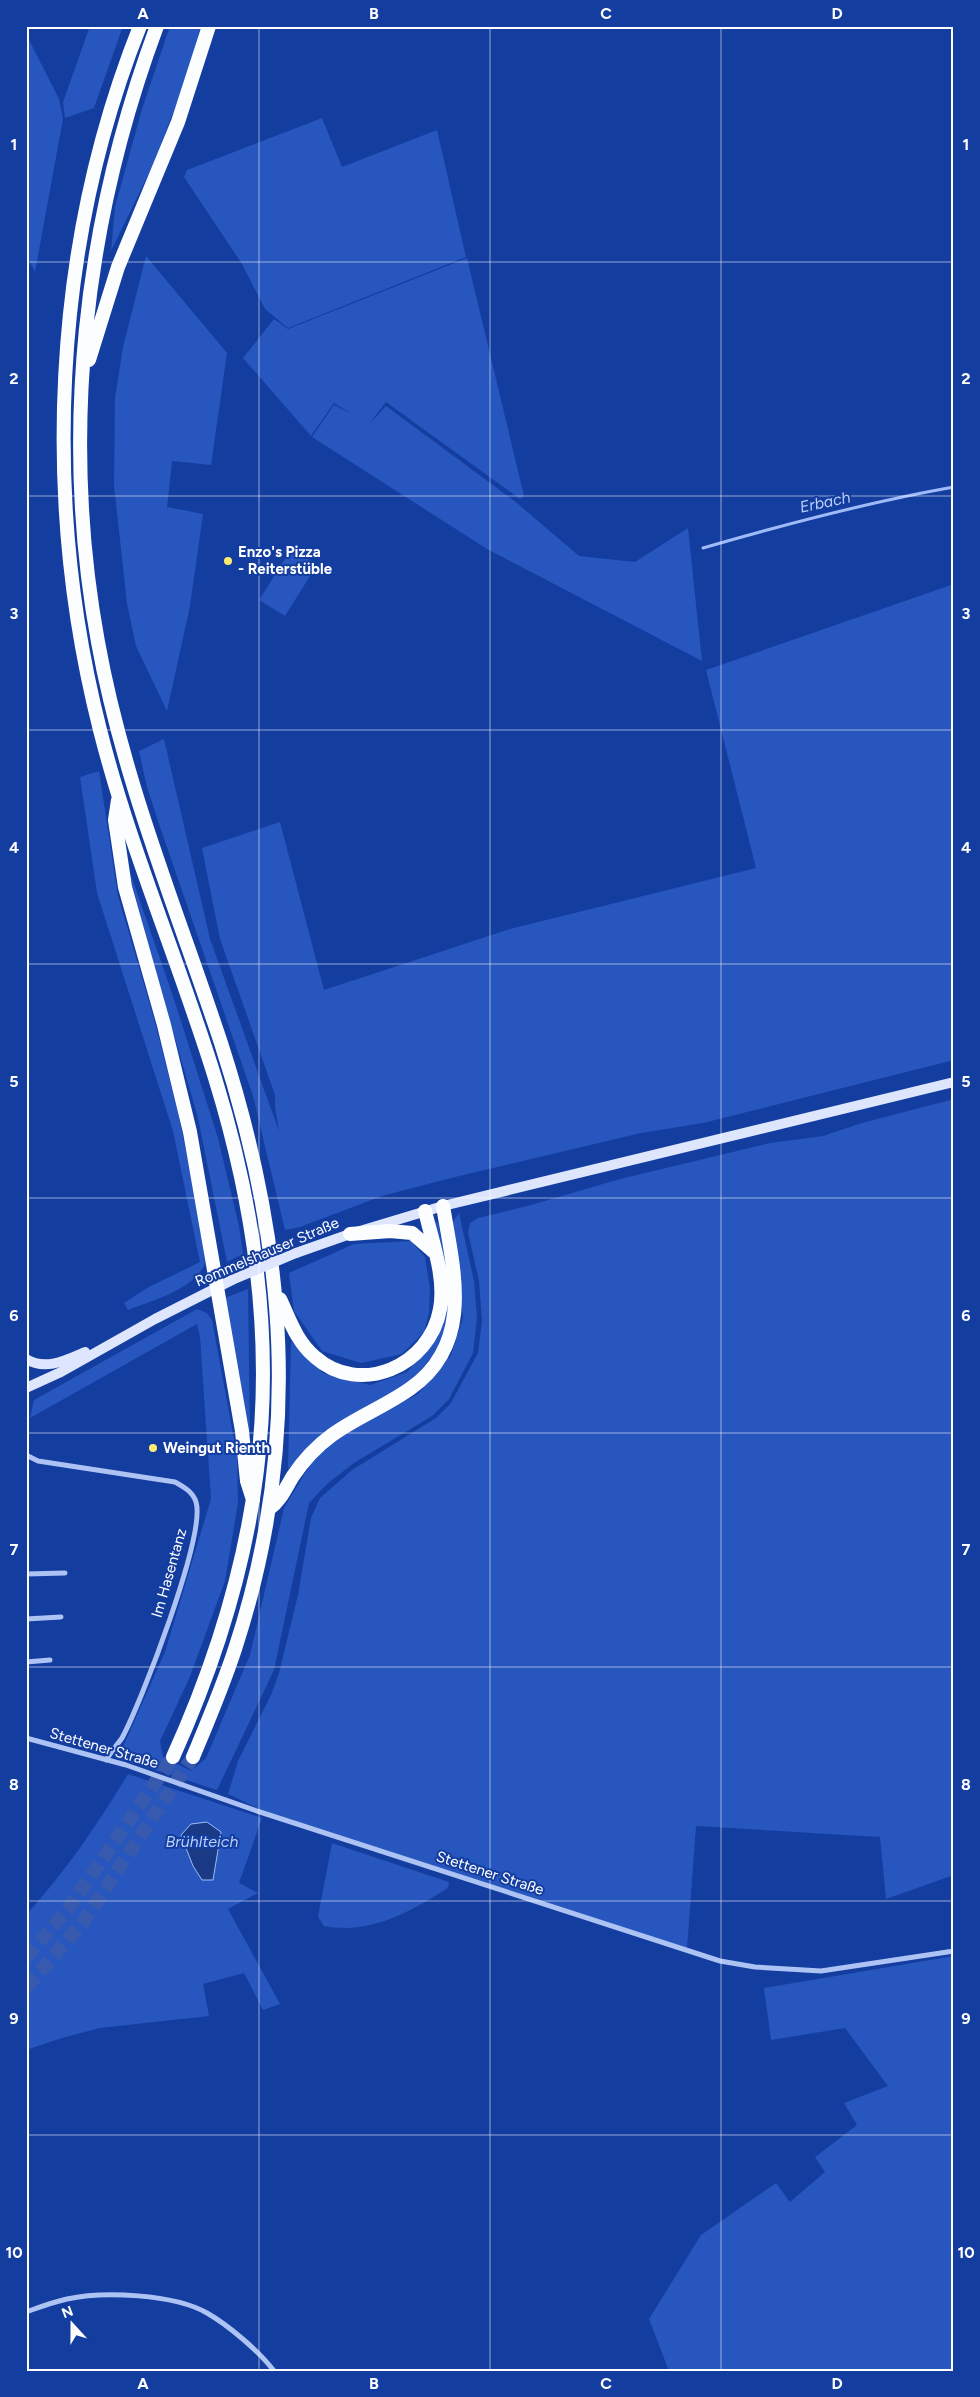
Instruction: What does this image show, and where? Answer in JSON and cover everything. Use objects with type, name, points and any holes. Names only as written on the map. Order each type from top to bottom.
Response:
[{"type":"highway","points":[[157,26],[132,99],[105,202],[89,304],[82,384],[80,450],[84,529],[93,616],[106,683],[142,818],[217,1032],[243,1115],[263,1200],[276,1291],[279,1346],[279,1398],[276,1449],[268,1509],[250,1598],[217,1701],[193,1757]]},
{"type":"highway","points":[[82,384],[118,267],[178,122],[209,26]]},
{"type":"highway","points":[[138,29],[105,136],[82,239],[70,325],[64,421],[67,524],[78,619],[100,728],[119,796],[214,1074],[229,1126],[247,1202],[259,1280],[264,1355],[261,1435],[254,1502],[240,1568],[222,1635],[204,1687],[173,1757]]},
{"type":"highway","points":[[119,796],[115,820],[125,887],[178,1077],[200,1182],[216,1288],[242,1431],[246,1481],[254,1502]]},
{"type":"highway","points":[[268,1509],[280,1500],[294,1475],[309,1455],[332,1435],[410,1389],[429,1374],[443,1354],[453,1327],[456,1302],[443,1206]]},
{"type":"highway","points":[[276,1291],[299,1340],[316,1358],[329,1367],[346,1373],[378,1374],[396,1368],[414,1357],[426,1344],[436,1325],[441,1307],[440,1278],[425,1211]]},
{"type":"highway","points":[[350,1234],[390,1231],[412,1234],[434,1252]]},
{"type":"main road","name":"Rommelshauser Straße","points":[[26,1388],[62,1372],[128,1334],[232,1280],[296,1253],[350,1234],[425,1211],[535,1182],[954,1082]]},
{"type":"main road","points":[[26,1359],[41,1365],[61,1362],[128,1334]]},
{"type":"street","name":"Im Hasentanz","points":[[26,1455],[38,1461],[175,1482],[189,1490],[196,1503],[196,1527],[188,1562],[165,1631],[121,1739],[106,1760]]},
{"type":"street","points":[[26,1574],[64,1573]]},
{"type":"street","points":[[26,1619],[61,1617]]},
{"type":"street","points":[[26,1662],[50,1660]]},
{"type":"street","name":"Stettener Straße","points":[[26,1738],[106,1760],[257,1812],[720,1961],[755,1967],[820,1971],[954,1951]]},
{"type":"street","points":[[26,2312],[68,2299],[107,2296],[147,2296],[187,2305],[207,2313],[235,2334],[274,2371]]},
{"type":"shaded area","points":[[90,26],[123,26],[94,108],[65,118],[63,102]]},
{"type":"shaded area","points":[[170,26],[201,26],[185,82],[152,167],[111,251],[115,207],[142,109]]},
{"type":"shaded area","points":[[26,34],[59,99],[63,119],[35,272],[26,255]]},
{"type":"shaded area","points":[[322,118],[342,167],[437,130],[466,257],[288,328],[265,309],[242,264],[184,177],[187,170]]},
{"type":"shaded area","points":[[146,256],[227,353],[211,465],[172,461],[167,507],[203,514],[190,606],[167,711],[136,646],[127,604],[114,485],[115,398],[123,347]]},
{"type":"shaded area","points":[[467,258],[524,496],[520,499],[386,402],[369,424],[386,406],[517,503],[579,556],[635,562],[688,528],[702,661],[487,549],[312,437],[334,405],[352,414],[334,403],[311,436],[243,358],[274,319],[288,329]]},
{"type":"shaded area","points":[[292,548],[317,565],[285,616],[259,600]]},
{"type":"shaded area","points":[[954,584],[954,1060],[703,1123],[641,1133],[451,1178],[382,1196],[300,1227],[285,1230],[253,1096],[160,827],[147,787],[139,751],[164,739],[210,939],[279,1131],[275,1095],[220,939],[202,848],[280,822],[324,990],[510,929],[756,868],[706,670]]},
{"type":"shaded area","points":[[99,771],[118,896],[153,1015],[178,1112],[197,1205],[205,1264],[191,1281],[182,1287],[128,1310],[124,1303],[147,1288],[200,1262],[173,1131],[97,893],[80,777]]},
{"type":"shaded area","points":[[126,861],[173,996],[218,1138],[239,1226],[243,1254],[227,1262],[198,1118]]},
{"type":"shaded area","points":[[954,1099],[954,1875],[886,1899],[880,1837],[696,1826],[687,1949],[260,1809],[228,1794],[238,1761],[271,1695],[279,1673],[298,1595],[311,1518],[320,1498],[352,1470],[436,1418],[451,1403],[478,1353],[482,1321],[479,1281],[468,1232],[470,1223],[478,1218],[531,1205],[620,1179],[770,1143],[823,1136],[862,1123]]},
{"type":"shaded area","points":[[459,1213],[474,1281],[477,1317],[473,1353],[449,1399],[432,1416],[354,1463],[328,1483],[309,1503],[274,1670],[217,1790],[118,1758],[165,1652],[211,1499],[200,1337],[197,1324],[30,1418],[34,1400],[197,1309],[207,1313],[212,1320],[237,1456],[238,1503],[225,1581],[189,1679],[160,1741],[163,1757],[191,1771],[206,1758],[250,1655],[284,1508],[311,1463],[346,1431],[418,1394],[451,1355],[463,1318],[452,1223]]},
{"type":"shaded area","points":[[434,1220],[438,1223],[449,1280],[449,1315],[442,1344],[414,1379],[332,1427],[288,1469],[291,1341],[323,1373],[370,1385],[407,1372],[437,1338],[441,1327]]},
{"type":"shaded area","points":[[411,1241],[425,1257],[430,1288],[429,1313],[424,1332],[402,1354],[361,1363],[322,1351],[294,1311],[289,1273],[354,1244]]},
{"type":"shaded area","points":[[248,1289],[250,1436],[225,1298]]},
{"type":"shaded area","points":[[128,1774],[262,1818],[239,1883],[258,1893],[228,1909],[280,2004],[263,2010],[244,1973],[203,1984],[209,2016],[100,2028],[26,2050],[26,1915],[81,1847]]},
{"type":"shaded area","points":[[332,1843],[449,1882],[448,1888],[404,1913],[373,1924],[341,1928],[324,1926],[318,1917]]},
{"type":"shaded area","points":[[954,1956],[954,2371],[669,2371],[649,2319],[701,2235],[776,2183],[790,2202],[825,2172],[815,2157],[857,2125],[844,2103],[888,2086],[845,2028],[771,2040],[764,1988]]},
{"type":"water","name":"Brühlteich","points":[[207,1822],[221,1832],[213,1880],[202,1880],[193,1866],[181,1835],[191,1824]]},
{"type":"waterway","name":"Erbach","points":[[703,548],[827,514],[890,499],[954,487]]},
{"type":"tunnel","points":[[26,1958],[68,1909],[173,1757]]},
{"type":"tunnel","points":[[26,1987],[82,1924],[193,1757]]},
{"type":"place","name":"Enzo's Pizza - Reiterstüble","points":[[228,561]]},
{"type":"place","name":"Weingut Rienth","points":[[153,1448]]}]
